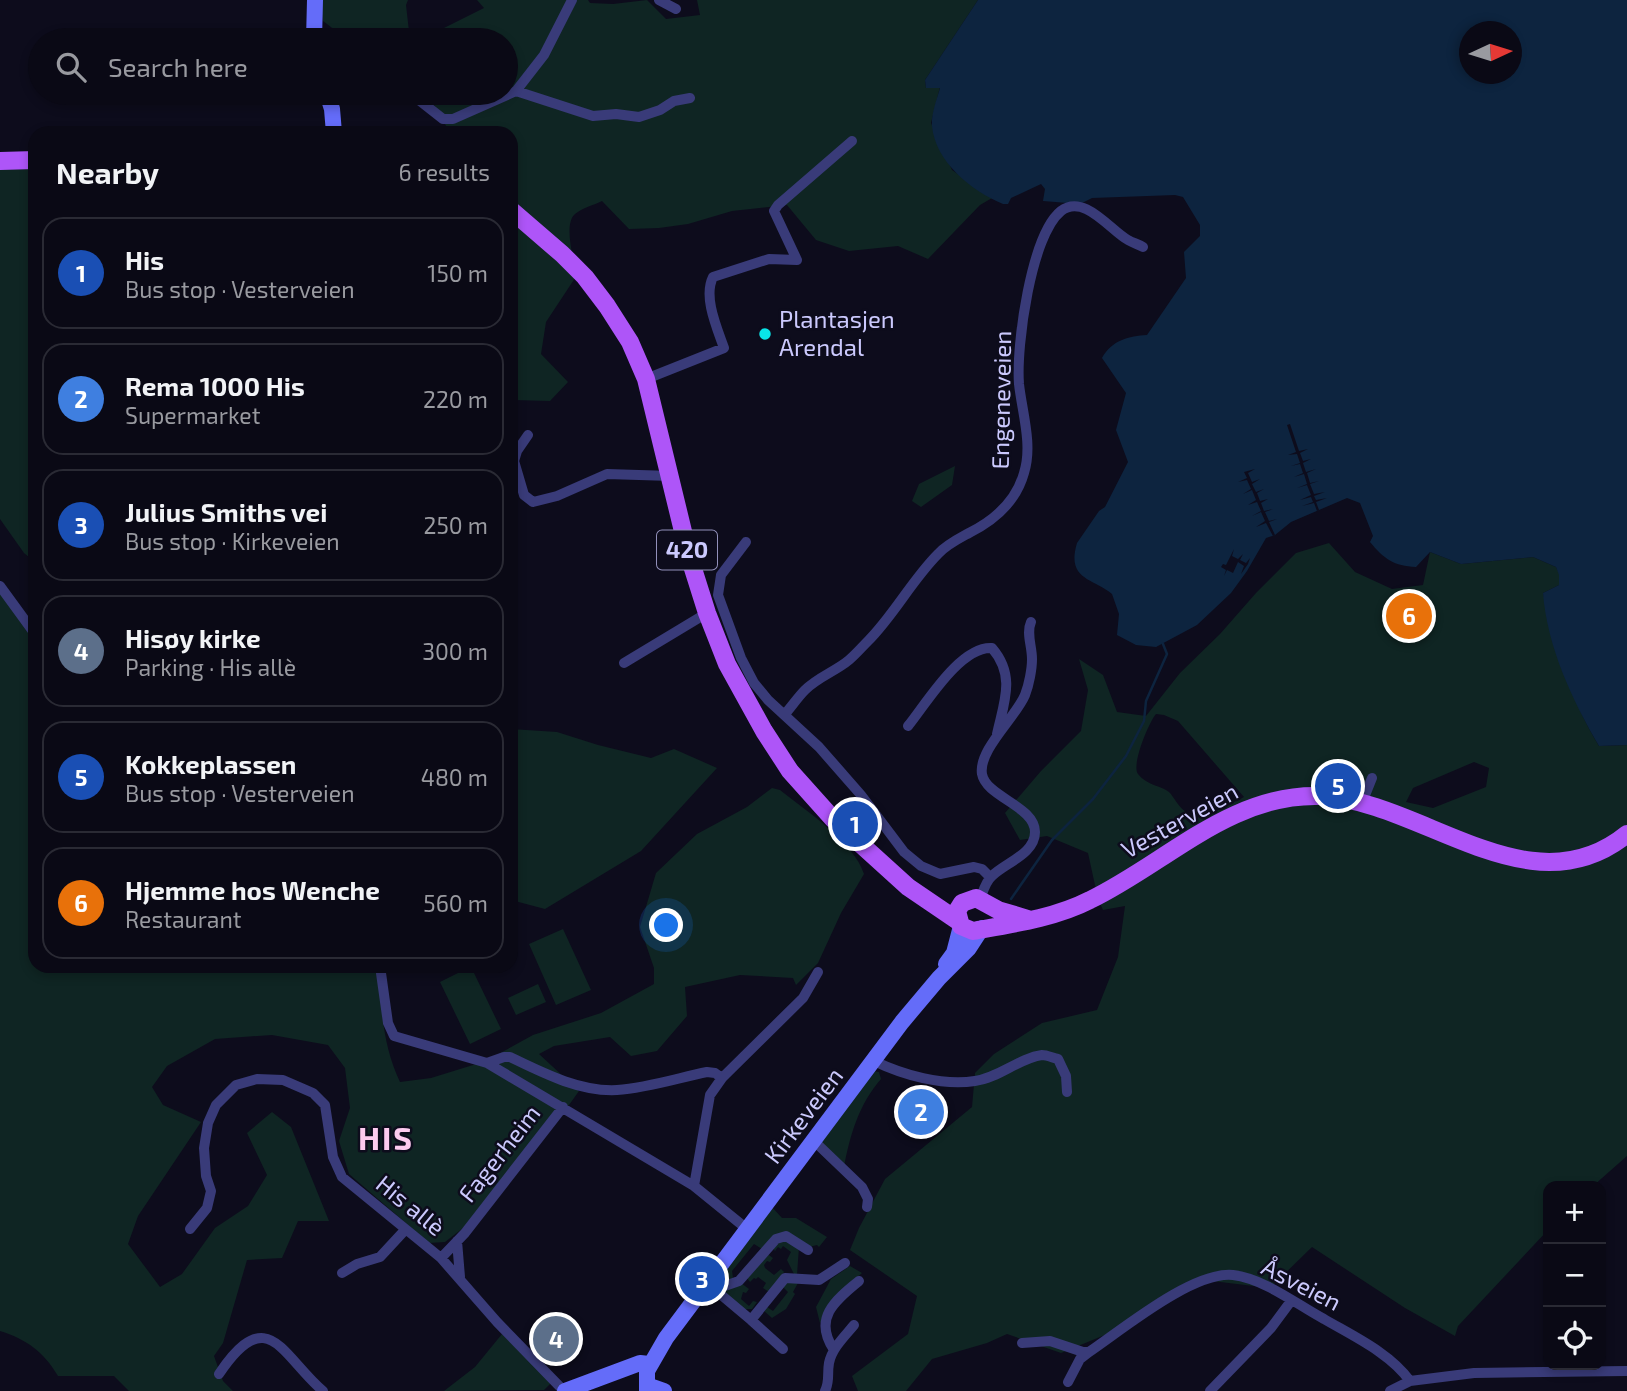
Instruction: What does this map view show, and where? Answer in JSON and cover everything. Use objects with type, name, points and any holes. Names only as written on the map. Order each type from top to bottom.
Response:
[{"type":"main road","points":[[314,28],[315,0]]},
{"type":"main road","points":[[331,105],[333,126]]},
{"type":"main road","points":[[0,161],[28,160]]},
{"type":"main road","name":"Vesterveien","points":[[518,216],[585,277],[630,342],[646,379],[689,556],[707,613],[745,700],[790,771],[833,820],[908,887],[959,923]]},
{"type":"main road","name":"Vesterveien","points":[[983,928],[1021,923],[1062,912],[1090,900],[1215,824],[1247,809],[1273,802],[1318,796],[1362,803],[1522,861],[1542,862],[1579,857],[1594,853],[1627,834]]},
{"type":"main road","name":"Vesterveien","points":[[897,875],[936,893],[977,901],[998,911],[1028,919]]},
{"type":"main road","points":[[959,923],[957,911],[977,901],[990,914],[983,928]]},
{"type":"main road","name":"420","points":[[959,923],[969,931],[983,928]]},
{"type":"main road","name":"Kirkeveien","points":[[939,978],[954,953],[959,923]]},
{"type":"main road","name":"Kirkeveien","points":[[664,1391],[647,1388],[649,1364],[661,1345],[712,1286],[747,1229],[874,1061],[939,978],[969,948],[983,928]]},
{"type":"main road","points":[[564,1391],[640,1363],[649,1364]]},
{"type":"street","points":[[518,89],[544,55],[572,0]]},
{"type":"street","points":[[659,0],[676,9]]},
{"type":"street","points":[[518,93],[593,116],[616,114],[639,117],[660,110],[674,101],[690,98]]},
{"type":"street","points":[[425,105],[443,119],[453,119],[486,105]]},
{"type":"street","points":[[646,379],[723,348],[711,302],[709,284],[713,277],[769,259],[797,260],[774,211],[852,141]]},
{"type":"street","name":"Engeneveien","points":[[785,714],[807,688],[849,660],[871,638],[939,552],[985,525],[1005,508],[1018,491],[1026,469],[1027,447],[1019,380],[1020,346],[1028,291],[1037,255],[1048,227],[1059,212],[1068,206],[1079,206],[1128,240],[1143,247]]},
{"type":"street","points":[[518,450],[528,435]]},
{"type":"street","points":[[518,475],[524,495],[533,502],[557,496],[607,474],[671,476]]},
{"type":"street","points":[[746,542],[721,575],[718,595],[741,658],[754,683],[861,794],[904,852],[921,866],[940,874],[974,867],[982,869],[990,877]]},
{"type":"street","points":[[0,586],[28,624]]},
{"type":"street","points":[[624,663],[707,613]]},
{"type":"street","points":[[977,901],[990,877],[1027,850],[1035,833],[1026,814],[985,783],[982,774],[983,764],[1025,696],[1032,661],[1029,635],[1031,622]]},
{"type":"street","points":[[908,726],[959,663],[972,652],[992,648],[1002,659],[1007,674],[996,741]]},
{"type":"street","points":[[1362,803],[1372,778]]},
{"type":"street","points":[[694,1186],[710,1095],[722,1078],[803,998],[818,972]]},
{"type":"street","points":[[381,973],[388,1023],[394,1036],[487,1063],[694,1186],[747,1229]]},
{"type":"street","points":[[874,1061],[895,1071],[955,1082],[976,1081],[995,1076],[1043,1055],[1058,1059],[1066,1076],[1067,1091]]},
{"type":"street","points":[[487,1063],[510,1057],[558,1079],[610,1090],[707,1072],[722,1078]]},
{"type":"street","name":"His allè","points":[[190,1229],[207,1208],[211,1191],[206,1176],[204,1148],[216,1105],[236,1085],[257,1079],[283,1080],[313,1093],[325,1105],[332,1157],[342,1177],[441,1258],[497,1322],[564,1391]]},
{"type":"street","name":"Fagerheim","points":[[441,1258],[563,1107]]},
{"type":"street","points":[[814,1141],[862,1187],[868,1199],[867,1207]]},
{"type":"street","points":[[342,1273],[357,1264],[380,1257],[405,1230]]},
{"type":"street","name":"Kirkeveien","points":[[712,1286],[739,1281],[776,1239],[786,1236],[808,1250]]},
{"type":"street","points":[[457,1241],[460,1278]]},
{"type":"street","points":[[751,1320],[785,1278],[819,1280],[845,1263]]},
{"type":"street","name":"Åsveien","points":[[1068,1382],[1080,1360],[1089,1352],[1190,1284],[1233,1275],[1264,1285],[1385,1356],[1402,1369],[1410,1381]]},
{"type":"street","points":[[834,1350],[824,1331],[826,1319],[839,1297],[859,1282]]},
{"type":"street","points":[[712,1286],[783,1349]]},
{"type":"street","points":[[1210,1391],[1271,1328],[1291,1301]]},
{"type":"street","points":[[825,1391],[829,1383],[829,1364],[834,1350],[854,1325]]},
{"type":"street","points":[[219,1374],[239,1349],[250,1342],[270,1339],[282,1346],[323,1391]]},
{"type":"street","points":[[1022,1343],[1050,1342],[1089,1352]]},
{"type":"street","points":[[1390,1391],[1410,1381],[1474,1373],[1627,1371]]},
{"type":"green space","points":[[320,0],[408,0],[406,5],[409,28],[332,28],[323,21]]},
{"type":"green space","points":[[477,0],[588,0],[590,3],[613,4],[647,0],[666,19],[700,15],[697,0],[978,0],[925,80],[926,88],[940,87],[931,123],[952,170],[992,198],[980,205],[928,259],[898,246],[849,251],[816,240],[787,205],[732,211],[688,224],[629,229],[602,201],[578,212],[572,219],[570,243],[577,275],[546,322],[541,354],[568,382],[550,401],[518,400],[518,126],[446,126],[434,105],[518,105],[518,28],[444,28],[484,8]]},
{"type":"green space","points":[[28,160],[28,556],[0,519],[0,164]]},
{"type":"green space","points":[[955,466],[952,485],[921,507],[912,501],[919,484]]},
{"type":"green space","points":[[1329,543],[1355,572],[1392,589],[1423,585],[1430,552],[1461,564],[1533,557],[1556,567],[1560,575],[1559,585],[1543,593],[1571,690],[1599,746],[1627,745],[1627,1156],[1599,1181],[1543,1181],[1543,1235],[1458,1326],[1455,1336],[1405,1308],[1312,1247],[1270,1288],[1212,1281],[1160,1303],[1112,1332],[1061,1353],[1007,1334],[987,1343],[932,1359],[906,1391],[858,1391],[852,1376],[908,1334],[917,1296],[850,1250],[885,1179],[972,1107],[975,1073],[994,1054],[1042,1023],[1097,1010],[1118,957],[1125,906],[1103,910],[1088,853],[1047,836],[1020,840],[1005,813],[1041,771],[1081,731],[1088,690],[1079,659],[1103,675],[1117,712],[1146,716],[1180,673],[1220,634],[1296,553]],"holes":[[[1156,714],[1178,721],[1244,797],[1210,813],[1193,815],[1182,808],[1170,793],[1138,774],[1137,762],[1145,734]],[[1474,762],[1489,768],[1486,787],[1433,808],[1406,802],[1413,788]]]},
{"type":"green space","points":[[0,593],[28,627],[28,973],[380,973],[384,1026],[400,1082],[431,1078],[486,1061],[533,1035],[601,1013],[654,984],[654,968],[640,927],[656,873],[697,834],[747,807],[772,788],[780,790],[815,817],[840,839],[859,862],[864,874],[841,913],[818,963],[796,985],[793,978],[740,975],[685,987],[687,1016],[657,1051],[631,1056],[610,1037],[554,1046],[539,1054],[579,1091],[554,1126],[480,1215],[445,1242],[429,1243],[349,1174],[339,1141],[350,1108],[345,1068],[328,1045],[272,1035],[215,1039],[167,1066],[152,1087],[163,1105],[201,1122],[138,1216],[128,1244],[160,1287],[182,1274],[215,1228],[248,1206],[267,1175],[247,1133],[272,1112],[291,1127],[329,1221],[298,1221],[282,1258],[247,1260],[223,1343],[214,1356],[223,1381],[233,1391],[129,1391],[114,1376],[58,1376],[34,1348],[0,1331]]},
{"type":"green space","points":[[518,729],[557,732],[651,758],[674,749],[717,768],[641,851],[545,909],[518,902]]},
{"type":"green space","points":[[563,929],[591,990],[556,1005],[529,944]]},
{"type":"green space","points":[[458,973],[474,973],[501,1029],[470,1044],[440,982]]},
{"type":"green space","points":[[538,984],[546,1002],[516,1015],[508,998]]},
{"type":"green space","points":[[873,1071],[879,1072],[881,1079],[856,1120],[844,1167],[818,1144]]},
{"type":"green space","points":[[771,1206],[782,1218],[796,1218],[827,1237],[819,1247],[809,1247],[790,1236],[762,1249],[754,1244],[732,1271],[733,1278],[725,1283],[718,1282]]},
{"type":"green space","points":[[789,1241],[799,1247],[797,1275],[787,1260],[791,1252],[783,1246],[775,1251],[772,1247],[776,1242]]},
{"type":"green space","points":[[766,1253],[773,1258],[770,1262],[767,1261],[765,1268],[774,1275],[781,1269],[784,1272],[769,1292],[763,1288],[766,1283],[758,1277],[750,1282],[746,1277]]},
{"type":"green space","points":[[850,1266],[862,1273],[842,1291],[820,1323],[816,1307],[831,1279]]},
{"type":"green space","points":[[788,1282],[798,1283],[793,1292],[795,1294],[786,1309],[772,1318],[764,1311],[767,1307],[773,1311],[788,1292],[783,1287]]},
{"type":"green space","points":[[741,1283],[749,1289],[746,1293],[743,1292],[741,1299],[749,1306],[753,1301],[757,1302],[752,1309],[742,1309],[725,1293]]},
{"type":"green space","points":[[502,1334],[551,1383],[544,1390],[444,1391],[475,1367]]},
{"type":"water","points":[[978,0],[1627,0],[1627,745],[1599,746],[1562,672],[1545,613],[1543,593],[1559,585],[1556,567],[1533,557],[1461,564],[1430,552],[1416,567],[1395,563],[1370,542],[1373,536],[1360,503],[1347,498],[1291,522],[1275,535],[1266,538],[1231,593],[1197,625],[1156,647],[1136,645],[1117,635],[1119,614],[1112,594],[1083,576],[1075,564],[1077,543],[1099,511],[1105,507],[1128,462],[1116,430],[1126,393],[1102,358],[1111,347],[1122,340],[1147,335],[1186,278],[1184,252],[1200,236],[1200,225],[1183,197],[1175,195],[1092,198],[1080,204],[1043,201],[1045,189],[1041,184],[1011,198],[1008,204],[991,198],[967,183],[947,163],[935,139],[932,126],[940,88],[926,88],[925,80]]},
{"type":"pier","points":[[1290,424],[1299,451],[1308,449],[1300,453],[1303,461],[1311,459],[1303,463],[1306,472],[1316,469],[1307,473],[1310,483],[1319,481],[1310,484],[1314,494],[1325,492],[1314,496],[1316,500],[1327,498],[1316,502],[1317,511],[1314,503],[1302,506],[1313,502],[1311,497],[1300,500],[1311,495],[1307,485],[1297,488],[1307,484],[1304,474],[1294,477],[1303,473],[1300,464],[1291,466],[1300,463],[1297,454],[1288,455],[1296,452],[1287,425]]},
{"type":"pier","points":[[1255,469],[1248,473],[1252,482],[1260,479],[1252,484],[1256,492],[1264,489],[1257,493],[1260,501],[1268,499],[1261,503],[1264,511],[1273,509],[1265,512],[1269,521],[1277,519],[1269,522],[1275,535],[1273,536],[1266,523],[1256,527],[1265,521],[1261,512],[1252,516],[1261,511],[1257,502],[1248,505],[1256,500],[1252,490],[1243,494],[1251,489],[1247,480],[1238,482],[1247,478],[1244,472]]},
{"type":"pier","points":[[1234,549],[1232,556],[1238,559],[1243,554],[1240,560],[1246,563],[1250,558],[1248,564],[1241,574],[1244,566],[1238,562],[1233,573],[1227,570],[1224,576],[1226,570],[1221,567],[1226,565]]},
{"type":"waterway","points":[[1011,899],[1052,840],[1093,799],[1126,756],[1144,721],[1146,701],[1167,654],[1163,644]]},
{"type":"place","name":"Plantasjen Arendal","points":[[765,334]]},
{"type":"place","name":"Hjemme hos Wenche","points":[[1409,616]]},
{"type":"place","name":"Kokkeplassen","points":[[1338,786]]},
{"type":"place","name":"His","points":[[855,824]]},
{"type":"place","name":"Rema 1000 His","points":[[921,1112]]},
{"type":"place","name":"Julius Smiths vei","points":[[702,1279]]},
{"type":"place","name":"Hisøy kirke","points":[[556,1339]]},
{"type":"district","name":"HIS","points":[[386,1139]]}]
